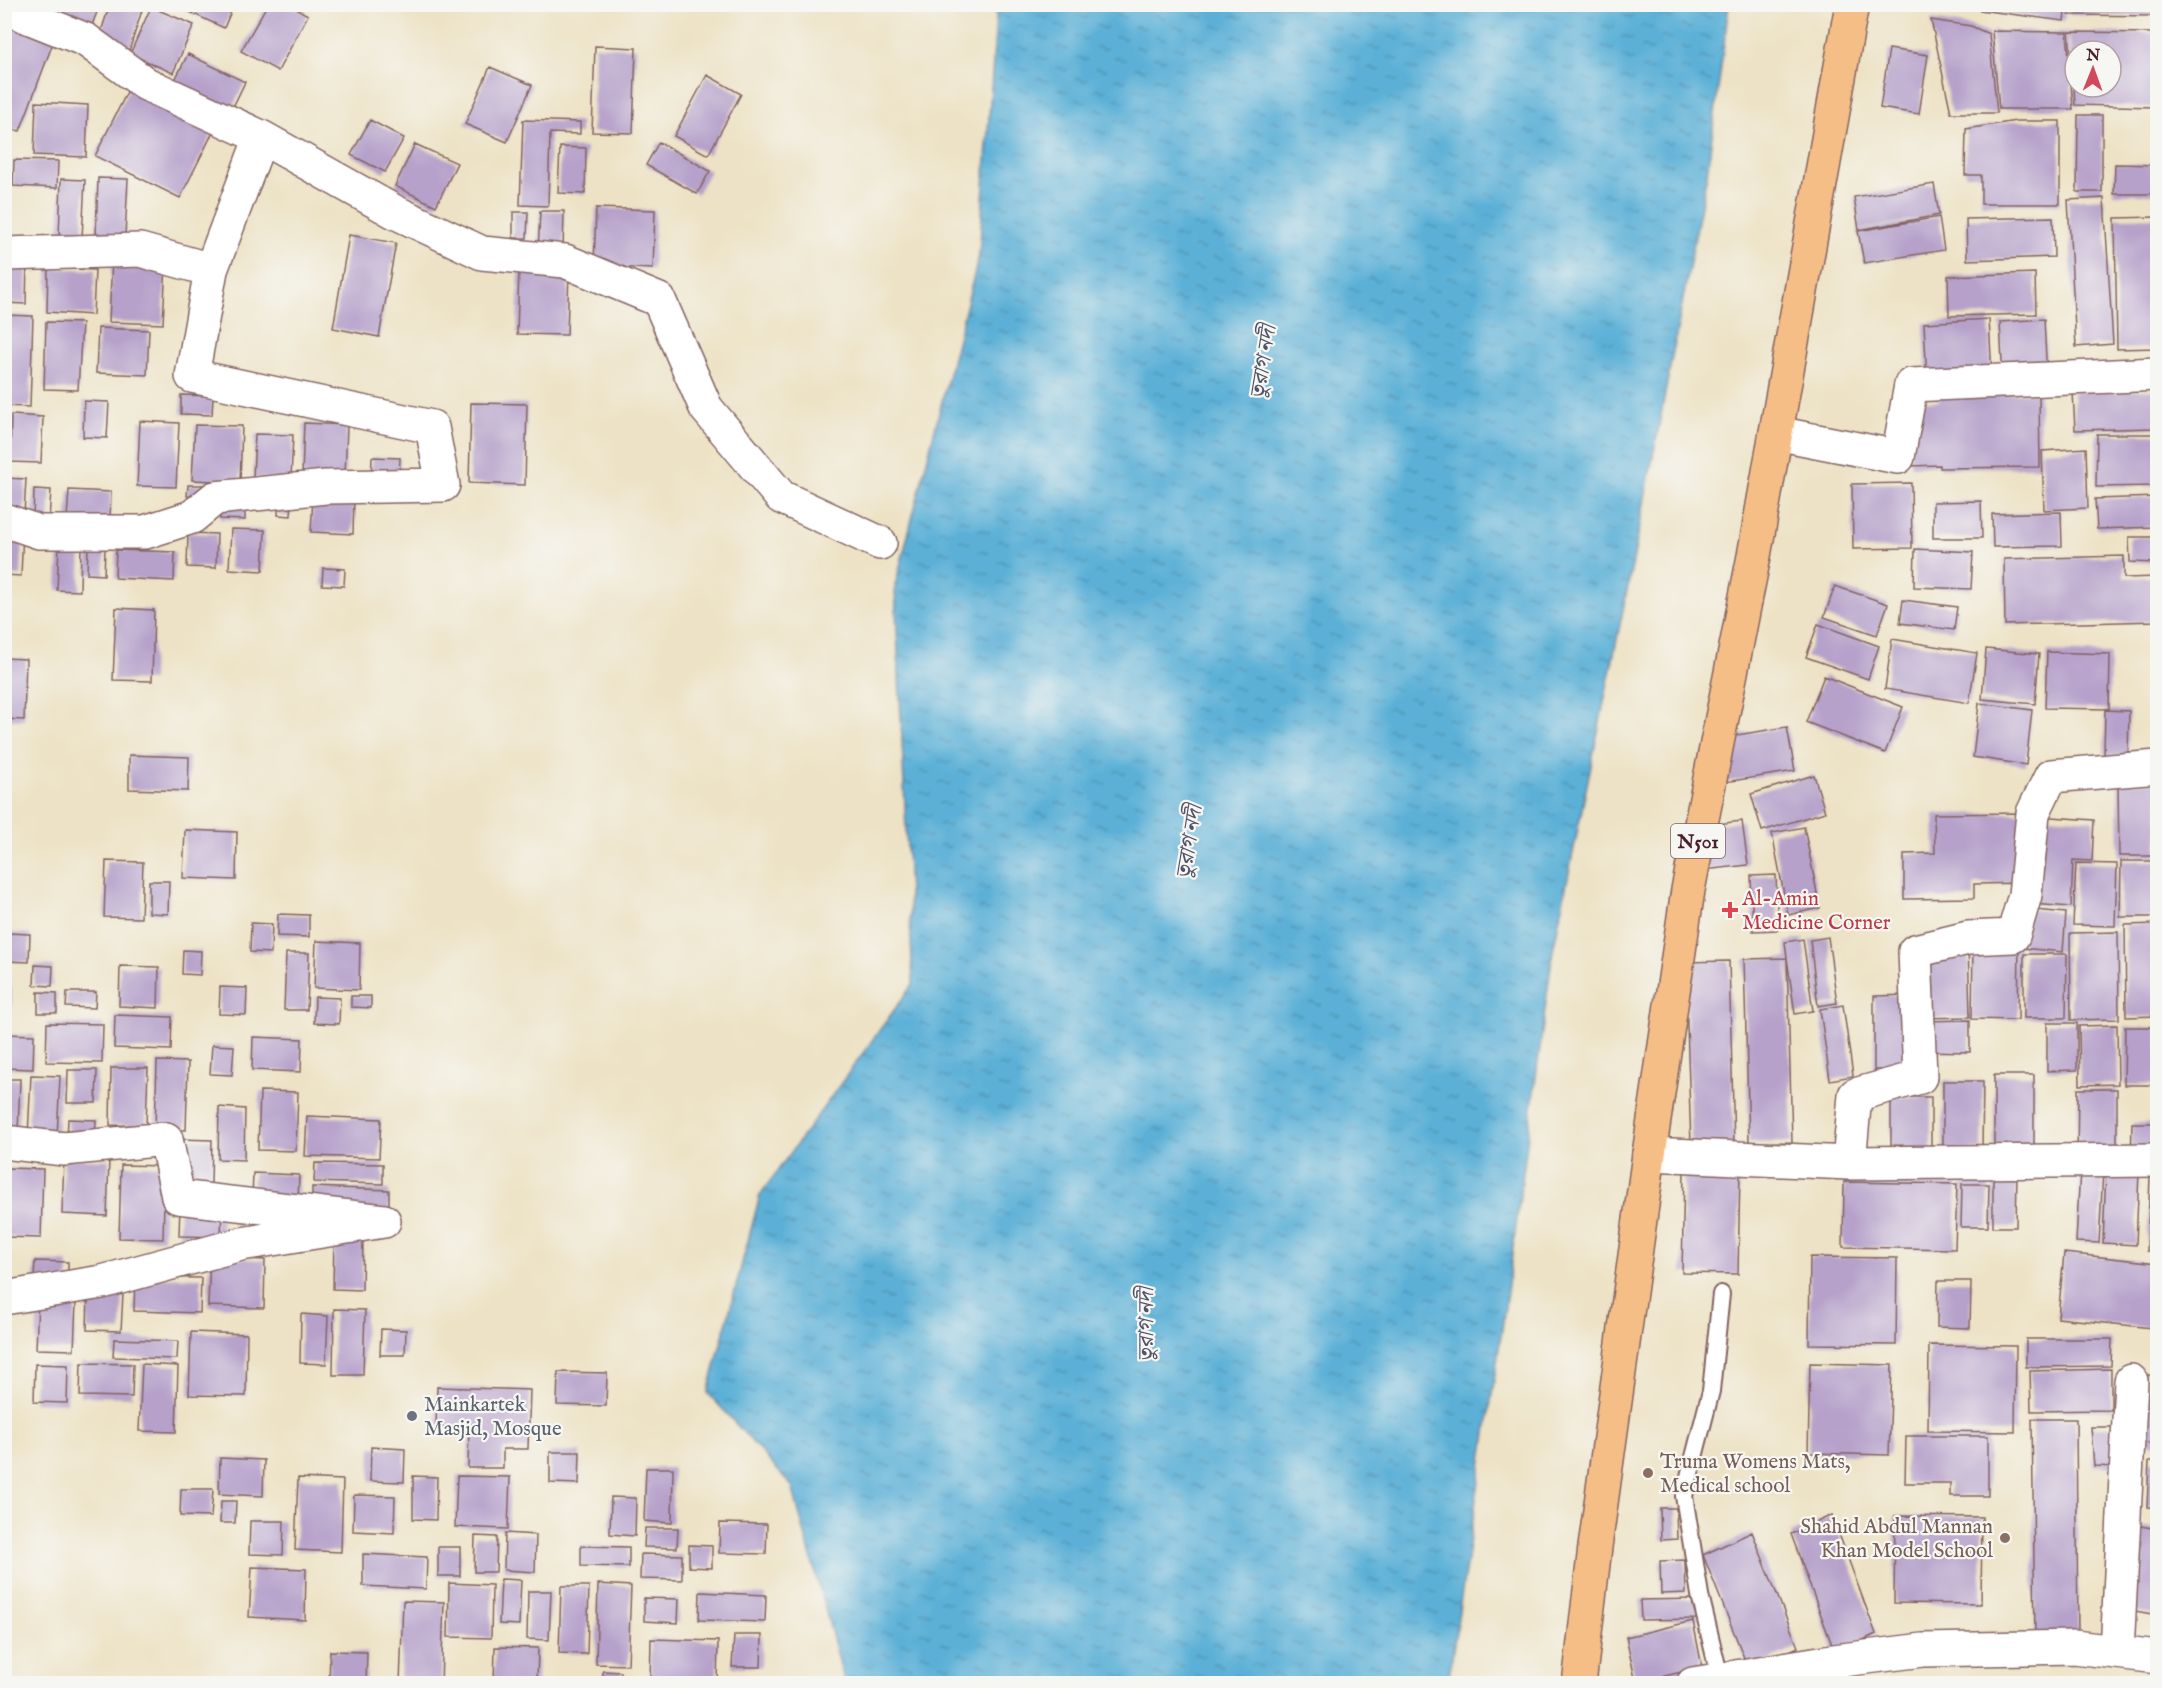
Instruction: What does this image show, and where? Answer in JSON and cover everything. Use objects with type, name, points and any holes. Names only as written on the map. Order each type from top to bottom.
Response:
[{"type":"highway","name":"N501","points":[[1579,1683],[1594,1547],[1688,890],[1754,556],[1852,4]]},
{"type":"street","points":[[4,10],[12,11],[86,40],[146,84],[261,136],[395,212],[482,253],[565,261],[659,300],[706,408],[781,497],[880,543]]},
{"type":"street","points":[[4,520],[39,532],[145,531],[192,517],[215,498],[326,487],[443,485],[432,428],[192,376],[211,270],[261,136]]},
{"type":"street","points":[[4,254],[140,250],[211,270]]},
{"type":"street","points":[[1776,433],[1898,457],[1911,386],[2157,374]]},
{"type":"street","points":[[1849,1163],[1855,1095],[1920,1077],[1915,951],[1968,938],[2013,936],[2025,895],[2033,813],[2051,776],[2157,767]]},
{"type":"street","points":[[4,1142],[64,1149],[166,1139],[178,1197],[384,1221],[242,1244],[102,1282],[4,1298]]},
{"type":"street","points":[[1649,1154],[1849,1163],[2157,1160]]},
{"type":"street","points":[[2117,1651],[2131,1381]]},
{"type":"street","points":[[1706,1681],[1923,1650],[2074,1647],[2157,1657]]},
{"type":"lane","points":[[1706,1681],[1700,1595],[1684,1496],[1711,1391],[1721,1294]]},
{"type":"water","name":"তুরাগ নদী","points":[[997,5],[1729,5],[1707,174],[1632,566],[1553,950],[1502,1329],[1448,1683],[845,1683],[792,1486],[708,1393],[760,1195],[913,984],[895,586],[979,256]]},
{"type":"building","points":[[47,4],[100,4],[89,33],[43,16]]},
{"type":"building","points":[[110,4],[144,4],[129,51],[98,41]]},
{"type":"building","points":[[183,4],[234,4],[224,28],[181,8]]},
{"type":"building","points":[[1981,4],[2066,4],[2064,21],[1980,10]]},
{"type":"building","points":[[2070,4],[2158,4],[2158,16],[2069,15]]},
{"type":"building","points":[[267,5],[289,5],[308,15],[278,71],[241,51]]},
{"type":"building","points":[[151,7],[194,25],[173,73],[130,54]]},
{"type":"building","points":[[1931,20],[1971,26],[1989,34],[1997,113],[1951,113]]},
{"type":"building","points":[[4,24],[57,32],[20,131],[4,128]]},
{"type":"building","points":[[1992,31],[2067,32],[2068,39],[2063,39],[2063,99],[2072,99],[2073,109],[1999,109]]},
{"type":"building","points":[[2069,32],[2155,33],[2154,107],[2075,105],[2075,99],[2123,99],[2123,39],[2070,39]]},
{"type":"building","points":[[595,46],[636,48],[633,133],[592,132]]},
{"type":"building","points":[[1889,49],[1928,55],[1919,114],[1880,108]]},
{"type":"building","points":[[188,54],[245,82],[231,111],[174,82]]},
{"type":"building","points":[[490,67],[532,85],[507,142],[465,124]]},
{"type":"building","points":[[707,75],[741,94],[708,155],[674,136]]},
{"type":"building","points":[[130,86],[215,128],[180,198],[95,156]]},
{"type":"building","points":[[36,102],[88,105],[86,157],[34,155]]},
{"type":"building","points":[[2078,115],[2102,115],[2102,192],[2077,192]]},
{"type":"building","points":[[2153,116],[2158,116],[2158,160],[2153,160]]},
{"type":"building","points":[[370,120],[404,138],[385,172],[351,155]]},
{"type":"building","points":[[523,120],[580,122],[580,134],[550,133],[548,206],[520,205]]},
{"type":"building","points":[[2016,121],[2060,121],[2060,204],[1981,204],[1981,175],[1965,175],[1966,129]]},
{"type":"building","points":[[659,142],[710,171],[697,194],[646,165]]},
{"type":"building","points":[[415,144],[457,163],[436,206],[395,186]]},
{"type":"building","points":[[560,147],[586,148],[585,194],[558,193]]},
{"type":"building","points":[[14,160],[58,161],[57,188],[13,186]]},
{"type":"building","points":[[2115,164],[2158,165],[2158,194],[2114,194]]},
{"type":"building","points":[[98,178],[128,179],[125,236],[96,235]]},
{"type":"building","points":[[61,179],[85,180],[82,238],[59,237]]},
{"type":"building","points":[[1934,184],[1939,215],[1859,230],[1854,197]]},
{"type":"building","points":[[2104,198],[2113,344],[2076,347],[2068,200]]},
{"type":"building","points":[[596,208],[655,210],[653,269],[594,266]]},
{"type":"building","points":[[540,211],[564,211],[563,253],[538,252]]},
{"type":"building","points":[[513,212],[528,212],[527,238],[513,238]]},
{"type":"building","points":[[1939,217],[1944,250],[1864,263],[1858,231]]},
{"type":"building","points":[[2053,217],[2054,257],[1967,260],[1966,219]]},
{"type":"building","points":[[2158,217],[2158,348],[2117,349],[2115,218]]},
{"type":"building","points":[[349,235],[396,243],[379,337],[333,328]]},
{"type":"building","points":[[112,259],[166,262],[163,324],[109,322]]},
{"type":"building","points":[[4,262],[27,263],[26,304],[4,303]]},
{"type":"building","points":[[48,268],[95,270],[93,315],[47,312]]},
{"type":"building","points":[[519,269],[569,271],[567,335],[517,334]]},
{"type":"building","points":[[2035,273],[2036,314],[1949,316],[1948,276]]},
{"type":"building","points":[[4,315],[33,316],[30,407],[4,406]]},
{"type":"building","points":[[1989,319],[1992,377],[1927,381],[1924,323]]},
{"type":"building","points":[[2044,319],[2047,379],[2003,382],[2000,322]]},
{"type":"building","points":[[46,322],[82,323],[78,390],[44,389]]},
{"type":"building","points":[[98,328],[149,330],[147,375],[96,373]]},
{"type":"building","points":[[2158,390],[2158,428],[2075,430],[2073,392]]},
{"type":"building","points":[[2039,393],[2040,467],[1911,466],[1910,401],[1939,401],[1939,394]]},
{"type":"building","points":[[181,395],[213,396],[212,415],[181,414]]},
{"type":"building","points":[[84,401],[109,402],[107,438],[83,437]]},
{"type":"building","points":[[471,403],[527,404],[525,485],[469,483]]},
{"type":"building","points":[[11,415],[43,417],[41,463],[10,462]]},
{"type":"building","points":[[140,421],[179,423],[176,487],[137,486]]},
{"type":"building","points":[[304,423],[347,425],[345,477],[302,475]]},
{"type":"building","points":[[195,425],[242,426],[240,482],[192,480]]},
{"type":"building","points":[[255,434],[293,435],[291,479],[253,478]]},
{"type":"building","points":[[2097,434],[2158,434],[2158,486],[2096,487]]},
{"type":"building","points":[[2086,448],[2088,508],[2044,510],[2042,451]]},
{"type":"building","points":[[372,457],[400,458],[399,480],[371,479]]},
{"type":"building","points":[[4,478],[26,479],[24,515],[4,514]]},
{"type":"building","points":[[1911,483],[1912,548],[1853,549],[1852,484]]},
{"type":"building","points":[[188,485],[207,485],[206,497],[187,496]]},
{"type":"building","points":[[34,489],[51,490],[49,520],[33,519]]},
{"type":"building","points":[[69,490],[111,492],[110,520],[67,518]]},
{"type":"building","points":[[313,497],[354,498],[353,534],[311,532]]},
{"type":"building","points":[[2158,497],[2158,527],[2097,529],[2095,499]]},
{"type":"building","points":[[278,498],[292,499],[291,516],[278,515]]},
{"type":"building","points":[[1981,501],[1982,538],[1933,538],[1933,502]]},
{"type":"building","points":[[220,505],[245,507],[245,520],[220,519]]},
{"type":"building","points":[[2061,512],[2062,546],[1993,547],[1992,514]]},
{"type":"building","points":[[231,529],[265,530],[263,571],[229,569]]},
{"type":"building","points":[[4,530],[23,531],[21,576],[4,575]]},
{"type":"building","points":[[188,533],[217,534],[216,568],[187,567]]},
{"type":"building","points":[[2129,537],[2158,537],[2158,563],[2130,562]]},
{"type":"building","points":[[59,544],[81,545],[80,591],[57,590]]},
{"type":"building","points":[[88,548],[105,549],[104,575],[87,574]]},
{"type":"building","points":[[1915,549],[1973,552],[1971,589],[1914,587]]},
{"type":"building","points":[[116,550],[175,552],[174,581],[115,578]]},
{"type":"building","points":[[2124,556],[2124,578],[2158,577],[2158,621],[2005,625],[2004,559]]},
{"type":"building","points":[[323,568],[345,569],[344,586],[322,585]]},
{"type":"building","points":[[1835,586],[1888,604],[1877,635],[1824,617]]},
{"type":"building","points":[[1903,600],[1957,607],[1954,630],[1900,623]]},
{"type":"building","points":[[116,608],[154,610],[152,681],[113,680]]},
{"type":"building","points":[[1818,624],[1879,646],[1868,679],[1806,657]]},
{"type":"building","points":[[1892,639],[1977,653],[1969,703],[1885,689]]},
{"type":"building","points":[[1986,649],[2039,654],[2035,704],[1982,699]]},
{"type":"building","points":[[2154,651],[2158,651],[2158,698],[2155,698]]},
{"type":"building","points":[[2047,652],[2110,654],[2109,709],[2045,708]]},
{"type":"building","points":[[4,658],[26,659],[24,720],[4,719]]},
{"type":"building","points":[[1824,676],[1903,707],[1885,753],[1806,722]]},
{"type":"building","points":[[1979,703],[2032,710],[2026,765],[1973,757]]},
{"type":"building","points":[[2105,710],[2129,711],[2128,756],[2104,755]]},
{"type":"building","points":[[1787,727],[1795,771],[1719,783],[1711,739]]},
{"type":"building","points":[[129,755],[189,757],[188,791],[129,789]]},
{"type":"building","points":[[1814,775],[1825,812],[1762,831],[1751,794]]},
{"type":"building","points":[[2158,782],[2158,856],[2119,856],[2118,783]]},
{"type":"building","points":[[2023,813],[2024,883],[1974,884],[1974,898],[1904,899],[1904,854],[1935,853],[1934,814]]},
{"type":"building","points":[[2037,816],[2094,820],[2092,861],[2073,860],[2071,907],[2032,904]]},
{"type":"building","points":[[1742,821],[1748,865],[1704,870],[1699,826]]},
{"type":"building","points":[[1804,827],[1820,908],[1788,915],[1772,833]]},
{"type":"building","points":[[185,830],[237,832],[236,880],[183,878]]},
{"type":"building","points":[[106,861],[143,862],[141,918],[104,917]]},
{"type":"building","points":[[2121,861],[2158,861],[2158,917],[2120,917]]},
{"type":"building","points":[[2076,863],[2117,864],[2115,926],[2073,925]]},
{"type":"building","points":[[1776,875],[1778,930],[1753,931],[1751,876]]},
{"type":"building","points":[[149,881],[169,881],[168,914],[149,913]]},
{"type":"building","points":[[2025,909],[2066,913],[2063,952],[2022,948]]},
{"type":"building","points":[[278,914],[309,915],[309,937],[277,936]]},
{"type":"building","points":[[251,923],[272,924],[271,953],[250,952]]},
{"type":"building","points":[[2158,924],[2158,1016],[2126,1017],[2125,925]]},
{"type":"building","points":[[2118,932],[2119,1019],[2071,1020],[2070,933]]},
{"type":"building","points":[[7,933],[30,934],[29,962],[5,961]]},
{"type":"building","points":[[1828,937],[1837,1003],[1818,1006],[1810,940]]},
{"type":"building","points":[[1803,939],[1813,1011],[1795,1014],[1785,942]]},
{"type":"building","points":[[316,941],[360,943],[359,990],[314,988]]},
{"type":"building","points":[[1968,942],[1970,1017],[1923,1018],[1921,954]]},
{"type":"building","points":[[1973,942],[2019,943],[2018,1020],[1972,1019]]},
{"type":"building","points":[[183,950],[201,951],[200,975],[182,974]]},
{"type":"building","points":[[286,953],[309,953],[307,1010],[284,1010]]},
{"type":"building","points":[[2024,954],[2067,954],[2066,1018],[2024,1018]]},
{"type":"building","points":[[1787,958],[1792,1142],[1749,1143],[1744,959]]},
{"type":"building","points":[[1729,961],[1734,1145],[1691,1146],[1685,962]]},
{"type":"building","points":[[35,965],[53,966],[52,986],[34,985]]},
{"type":"building","points":[[120,966],[159,967],[158,1008],[119,1006]]},
{"type":"building","points":[[4,986],[12,987],[11,1013],[4,1012]]},
{"type":"building","points":[[220,987],[247,988],[246,1015],[219,1014]]},
{"type":"building","points":[[38,992],[57,993],[57,1013],[38,1013]]},
{"type":"building","points":[[67,992],[96,992],[95,1008],[66,1007]]},
{"type":"building","points":[[1913,995],[1914,1070],[1874,1070],[1874,996]]},
{"type":"building","points":[[351,996],[371,996],[371,1008],[351,1007]]},
{"type":"building","points":[[315,997],[340,998],[339,1024],[314,1023]]},
{"type":"building","points":[[1843,1005],[1853,1076],[1830,1080],[1820,1009]]},
{"type":"building","points":[[115,1015],[172,1017],[171,1050],[114,1048]]},
{"type":"building","points":[[1970,1020],[1970,1052],[1924,1051],[1924,1021]]},
{"type":"building","points":[[47,1023],[103,1024],[102,1063],[46,1062]]},
{"type":"building","points":[[2047,1023],[2077,1023],[2077,1070],[2047,1071]]},
{"type":"building","points":[[2117,1025],[2118,1084],[2080,1085],[2079,1026]]},
{"type":"building","points":[[2125,1027],[2158,1027],[2158,1085],[2124,1085]]},
{"type":"building","points":[[4,1034],[34,1035],[33,1069],[4,1068]]},
{"type":"building","points":[[253,1037],[302,1039],[301,1072],[252,1070]]},
{"type":"building","points":[[212,1045],[234,1046],[232,1075],[210,1074]]},
{"type":"building","points":[[157,1061],[188,1062],[186,1130],[155,1129]]},
{"type":"building","points":[[111,1068],[148,1068],[146,1126],[110,1125]]},
{"type":"building","points":[[68,1070],[97,1070],[96,1103],[67,1103]]},
{"type":"building","points":[[31,1075],[60,1076],[57,1137],[28,1136]]},
{"type":"building","points":[[1994,1075],[2034,1075],[2034,1145],[1994,1145]]},
{"type":"building","points":[[4,1079],[20,1079],[18,1132],[4,1132]]},
{"type":"building","points":[[1943,1081],[1983,1081],[1982,1150],[1943,1150]]},
{"type":"building","points":[[2078,1089],[2117,1089],[2117,1160],[2077,1160]]},
{"type":"building","points":[[260,1091],[298,1092],[296,1151],[258,1150]]},
{"type":"building","points":[[1891,1097],[1931,1097],[1931,1167],[1891,1167]]},
{"type":"building","points":[[219,1107],[245,1109],[244,1160],[218,1159]]},
{"type":"building","points":[[307,1116],[381,1119],[379,1158],[305,1156]]},
{"type":"building","points":[[68,1119],[96,1120],[95,1139],[67,1138]]},
{"type":"building","points":[[2132,1123],[2158,1123],[2158,1162],[2131,1162]]},
{"type":"building","points":[[178,1139],[212,1140],[211,1185],[177,1183]]},
{"type":"building","points":[[64,1158],[109,1160],[107,1216],[62,1214]]},
{"type":"building","points":[[315,1163],[383,1164],[383,1184],[314,1182]]},
{"type":"building","points":[[121,1165],[165,1166],[163,1239],[119,1238]]},
{"type":"building","points":[[4,1168],[43,1169],[41,1238],[4,1237]]},
{"type":"building","points":[[2080,1169],[2103,1170],[2099,1243],[2076,1242]]},
{"type":"building","points":[[2106,1169],[2139,1171],[2136,1245],[2103,1243]]},
{"type":"building","points":[[1684,1170],[1740,1171],[1738,1274],[1682,1273]]},
{"type":"building","points":[[253,1173],[299,1175],[298,1200],[252,1199]]},
{"type":"building","points":[[1993,1175],[2017,1175],[2016,1227],[1993,1227]]},
{"type":"building","points":[[2150,1177],[2158,1177],[2158,1251],[2147,1251]]},
{"type":"building","points":[[1844,1182],[1957,1184],[1955,1249],[1843,1247]]},
{"type":"building","points":[[1962,1184],[1989,1184],[1988,1227],[1961,1227]]},
{"type":"building","points":[[312,1187],[389,1190],[389,1211],[312,1208]]},
{"type":"building","points":[[180,1205],[222,1205],[221,1237],[179,1236]]},
{"type":"building","points":[[334,1237],[363,1238],[362,1290],[333,1289]]},
{"type":"building","points":[[2064,1253],[2158,1263],[2152,1328],[2058,1318]]},
{"type":"building","points":[[210,1257],[265,1260],[264,1308],[208,1306]]},
{"type":"building","points":[[1810,1257],[1897,1258],[1896,1345],[1809,1344]]},
{"type":"building","points":[[35,1261],[68,1262],[68,1279],[34,1278]]},
{"type":"building","points":[[135,1277],[201,1278],[200,1313],[134,1311]]},
{"type":"building","points":[[1938,1281],[1971,1281],[1970,1328],[1937,1327]]},
{"type":"building","points":[[88,1294],[123,1294],[121,1331],[87,1330]]},
{"type":"building","points":[[38,1300],[76,1302],[74,1350],[36,1349]]},
{"type":"building","points":[[334,1309],[365,1310],[363,1375],[333,1375]]},
{"type":"building","points":[[301,1314],[328,1316],[326,1364],[300,1363]]},
{"type":"building","points":[[381,1329],[406,1330],[405,1355],[380,1355]]},
{"type":"building","points":[[191,1332],[247,1334],[246,1396],[189,1395]]},
{"type":"building","points":[[114,1339],[178,1341],[177,1359],[113,1357]]},
{"type":"building","points":[[2026,1339],[2112,1339],[2111,1366],[2026,1367]]},
{"type":"building","points":[[1929,1345],[2016,1346],[2015,1432],[1928,1431]]},
{"type":"building","points":[[81,1363],[133,1364],[132,1397],[80,1396]]},
{"type":"building","points":[[1810,1363],[1892,1365],[1889,1455],[1808,1453]]},
{"type":"building","points":[[35,1364],[68,1365],[67,1403],[34,1402]]},
{"type":"building","points":[[142,1364],[178,1366],[176,1432],[139,1431]]},
{"type":"building","points":[[2111,1369],[2111,1410],[2031,1411],[2030,1371]]},
{"type":"building","points":[[558,1372],[607,1373],[606,1406],[557,1405]]},
{"type":"building","points":[[2148,1375],[2158,1375],[2158,1444],[2144,1443]]},
{"type":"building","points":[[437,1387],[530,1390],[528,1449],[503,1449],[503,1468],[468,1468],[469,1428],[436,1427]]},
{"type":"building","points":[[2032,1419],[2076,1419],[2078,1636],[2035,1637]]},
{"type":"building","points":[[2091,1427],[2119,1427],[2116,1467],[2094,1466]]},
{"type":"building","points":[[1906,1436],[1988,1436],[1988,1496],[1950,1496],[1950,1483],[1905,1483]]},
{"type":"building","points":[[371,1447],[405,1449],[404,1482],[370,1481]]},
{"type":"building","points":[[550,1452],[580,1452],[579,1484],[550,1483]]},
{"type":"building","points":[[220,1458],[264,1460],[263,1496],[219,1494]]},
{"type":"building","points":[[2149,1461],[2158,1461],[2158,1508],[2147,1507]]},
{"type":"building","points":[[646,1468],[673,1468],[672,1523],[644,1521]]},
{"type":"building","points":[[413,1476],[437,1477],[436,1520],[413,1519]]},
{"type":"building","points":[[457,1476],[510,1477],[508,1529],[455,1527]]},
{"type":"building","points":[[298,1478],[343,1480],[341,1552],[295,1550]]},
{"type":"building","points":[[181,1489],[213,1489],[211,1517],[180,1516]]},
{"type":"building","points":[[354,1495],[395,1496],[394,1533],[353,1531]]},
{"type":"building","points":[[611,1497],[636,1498],[635,1536],[610,1534]]},
{"type":"building","points":[[221,1501],[236,1501],[235,1523],[220,1523]]},
{"type":"building","points":[[1660,1508],[1676,1508],[1677,1539],[1661,1540]]},
{"type":"building","points":[[1832,1515],[1876,1634],[1835,1653],[1791,1534]]},
{"type":"building","points":[[1895,1516],[1982,1517],[1981,1604],[1894,1603]]},
{"type":"building","points":[[250,1521],[284,1521],[283,1555],[249,1554]]},
{"type":"building","points":[[720,1523],[767,1524],[766,1554],[719,1553]]},
{"type":"building","points":[[2140,1526],[2158,1529],[2158,1615],[2129,1610]]},
{"type":"building","points":[[645,1528],[678,1528],[677,1548],[644,1547]]},
{"type":"building","points":[[1752,1532],[1798,1647],[1749,1670],[1703,1555]]},
{"type":"building","points":[[505,1533],[536,1535],[535,1572],[504,1570]]},
{"type":"building","points":[[475,1536],[497,1537],[496,1572],[474,1572]]},
{"type":"building","points":[[689,1545],[712,1546],[712,1568],[689,1567]]},
{"type":"building","points":[[581,1546],[629,1547],[629,1567],[581,1566]]},
{"type":"building","points":[[438,1547],[460,1547],[460,1576],[438,1576]]},
{"type":"building","points":[[363,1554],[427,1557],[426,1589],[363,1586]]},
{"type":"building","points":[[641,1554],[682,1555],[682,1580],[640,1579]]},
{"type":"building","points":[[1685,1560],[1686,1593],[1661,1594],[1660,1561]]},
{"type":"building","points":[[252,1567],[306,1569],[305,1620],[249,1617]]},
{"type":"building","points":[[501,1579],[521,1580],[519,1625],[499,1624]]},
{"type":"building","points":[[449,1583],[492,1585],[491,1638],[448,1637]]},
{"type":"building","points":[[598,1584],[631,1586],[628,1665],[596,1664]]},
{"type":"building","points":[[561,1586],[589,1586],[587,1654],[559,1653]]},
{"type":"building","points":[[528,1591],[551,1591],[549,1640],[527,1639]]},
{"type":"building","points":[[700,1592],[766,1595],[765,1622],[699,1620]]},
{"type":"building","points":[[644,1598],[679,1599],[678,1623],[644,1621]]},
{"type":"building","points":[[1698,1599],[1699,1619],[1641,1620],[1640,1600]]},
{"type":"building","points":[[403,1601],[444,1602],[441,1684],[400,1684]]},
{"type":"building","points":[[1693,1621],[1702,1667],[1636,1683],[1626,1637]]},
{"type":"building","points":[[734,1635],[762,1635],[761,1667],[732,1667]]},
{"type":"building","points":[[651,1639],[718,1641],[717,1684],[650,1684]]},
{"type":"building","points":[[495,1647],[538,1648],[537,1684],[494,1684]]},
{"type":"building","points":[[330,1651],[367,1652],[366,1684],[329,1684]]},
{"type":"building","points":[[603,1671],[621,1672],[621,1684],[603,1684]]},
{"type":"place","name":"Al-Amin Medicine Corner","points":[[1730,910]]},
{"type":"place","name":"Mainkartek Masjid, Mosque","points":[[412,1416]]},
{"type":"place","name":"Truma Womens Mats, Medical school","points":[[1648,1473]]},
{"type":"place","name":"Shahid Abdul Mannan Khan Model School","points":[[2005,1538]]}]
